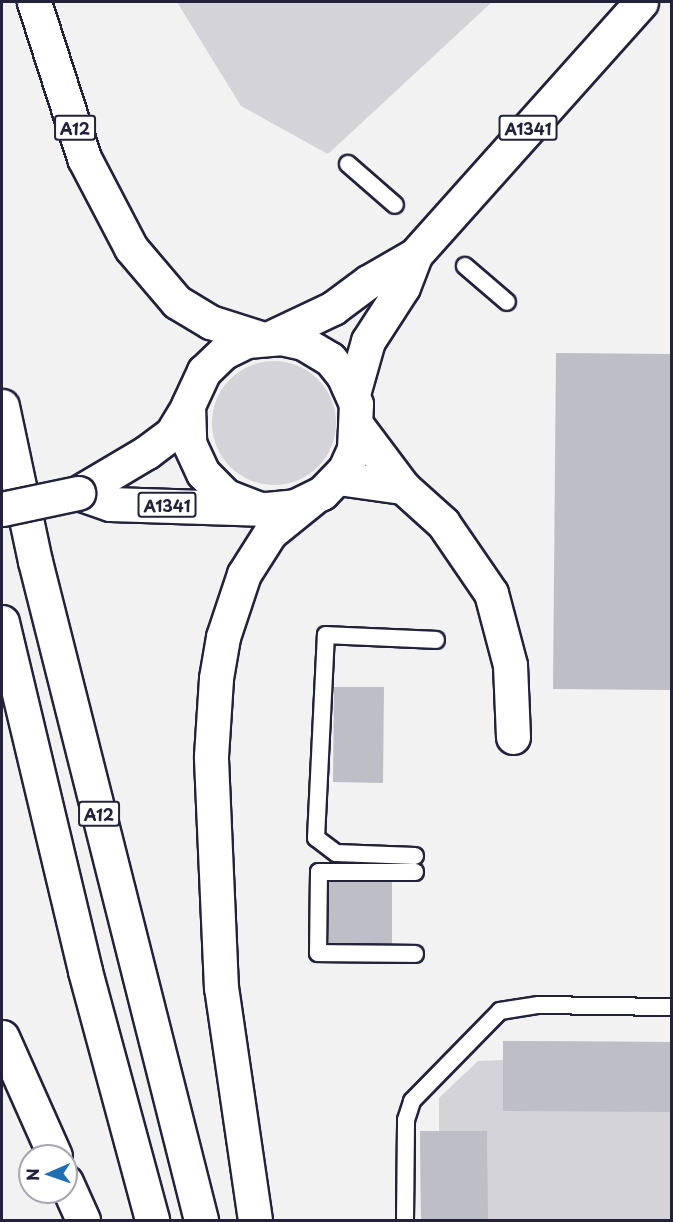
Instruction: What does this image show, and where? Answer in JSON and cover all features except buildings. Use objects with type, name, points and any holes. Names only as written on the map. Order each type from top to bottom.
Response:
[{"type":"main road","name":"A12","points":[[34,2],[84,158],[131,248],[177,302],[210,322],[266,338]]},
{"type":"main road","name":"A1341","points":[[2,509],[78,493],[147,452],[172,433],[188,406],[198,382],[213,361],[235,346],[266,338],[333,308],[368,282],[415,255],[641,2]]},
{"type":"main road","name":"A1341","points":[[353,394],[368,341],[403,287],[415,255]]},
{"type":"main road","name":"A1341","points":[[78,493],[110,504],[286,508],[312,499],[338,478],[354,449],[358,427],[353,394],[337,367],[321,352],[303,343],[266,338]]},
{"type":"main road","name":"A12","points":[[2,406],[35,561],[201,1221]]},
{"type":"main road","name":"A1341","points":[[188,406],[189,443],[203,473],[226,496],[257,508]]},
{"type":"main road","points":[[358,427],[403,487],[443,524],[491,593],[510,664],[513,737]]},
{"type":"main road","points":[[338,478],[403,487]]},
{"type":"main road","points":[[255,1221],[221,988],[211,756],[216,678],[223,637],[244,573],[270,533],[312,499]]},
{"type":"main road","name":"A12","points":[[2,622],[85,971],[152,1221]]},
{"type":"main road","points":[[2,1036],[50,1144]]},
{"type":"main road","points":[[75,1204],[82,1221]]},
{"type":"lane","points":[[348,164],[395,205]]},
{"type":"lane","points":[[465,266],[507,302]]},
{"type":"lane","points":[[415,954],[318,953],[319,872],[415,864],[336,854],[316,838],[326,635],[436,640]]},
{"type":"lane","points":[[405,1221],[406,1120],[412,1101],[500,1011],[539,1005],[672,1007]]},
{"type":"shaded area","points":[[177,2],[492,2],[328,154],[241,106]]},
{"type":"shaded area","points":[[274,361],[298,366],[309,371],[318,379],[326,388],[331,399],[336,423],[331,447],[326,458],[318,467],[309,475],[298,480],[274,485],[250,480],[239,475],[230,467],[222,458],[217,447],[212,423],[217,399],[222,388],[230,379],[239,371],[250,366]]},
{"type":"shaded area","points":[[503,1041],[671,1042],[671,1220],[421,1220],[420,1131],[439,1131],[439,1098],[478,1061],[503,1060]]}]
